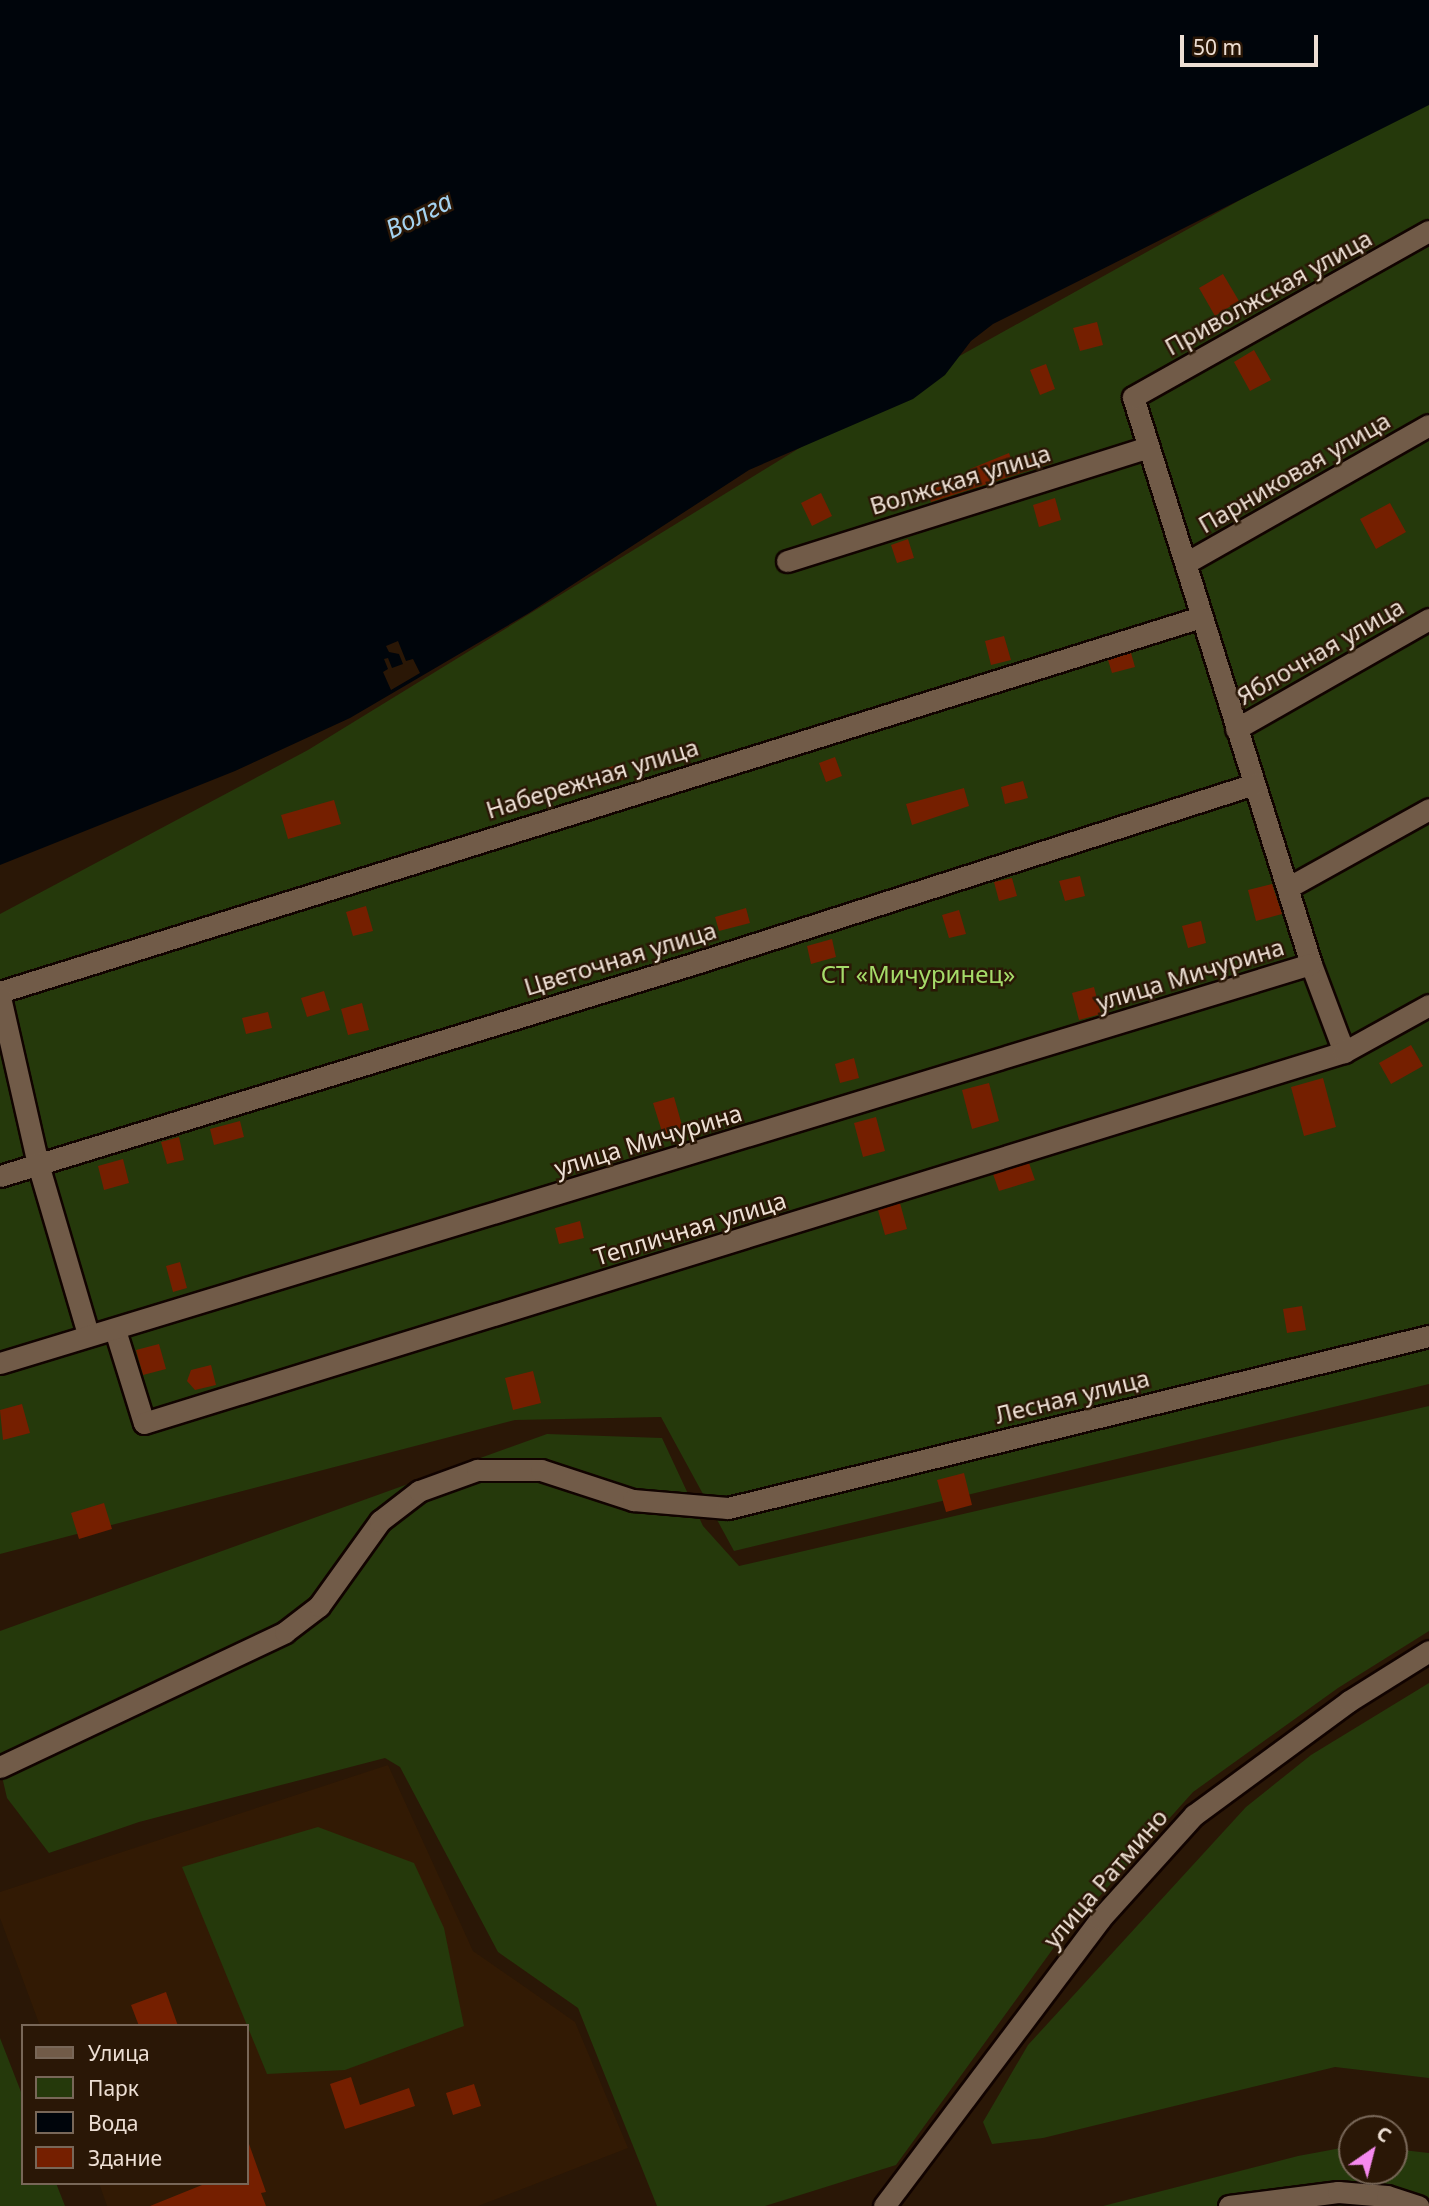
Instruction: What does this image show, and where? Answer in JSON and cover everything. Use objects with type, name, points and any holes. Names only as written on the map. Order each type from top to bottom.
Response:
[{"type":"street","name":"Приволжская улица","points":[[1149,447],[1133,397],[1429,231]]},
{"type":"street","name":"Парниковая улица","points":[[1186,564],[1429,425]]},
{"type":"street","name":"Волжская улица","points":[[787,561],[1149,447]]},
{"type":"street","points":[[1149,447],[1311,964],[1344,1052],[1429,1005]]},
{"type":"street","name":"Набережная улица","points":[[0,995],[1201,617]]},
{"type":"street","name":"Яблочная улица","points":[[1236,729],[1429,620]]},
{"type":"street","name":"Цветочная улица","points":[[0,1176],[699,962],[1254,784]]},
{"type":"street","points":[[1289,887],[1429,808]]},
{"type":"street","name":"улица Мичурина","points":[[0,1363],[88,1334],[115,1330],[1311,964]]},
{"type":"street","points":[[0,995],[38,1164],[88,1334]]},
{"type":"street","name":"Тепличная улица","points":[[115,1330],[144,1423],[1344,1052]]},
{"type":"street","name":"Лесная улица","points":[[0,1767],[285,1632],[319,1606],[380,1521],[419,1491],[477,1470],[541,1470],[633,1500],[728,1508],[1429,1336]]},
{"type":"street","name":"улица Ратмино","points":[[884,2206],[1100,1919],[1194,1815],[1349,1702],[1429,1651]]},
{"type":"street","points":[[1229,2206],[1338,2192],[1387,2196],[1418,2206]]},
{"type":"shaded area","points":[[388,1765],[473,1951],[575,2022],[628,2148],[478,2206],[107,2206],[100,2185],[248,2185],[248,2024],[39,2024],[0,1918],[0,1892]]},
{"type":"green space","name":"СТ «Мичуринец»","points":[[1429,95],[1429,1384],[734,1551],[661,1417],[515,1420],[0,1554],[0,914],[308,750],[850,417]]},
{"type":"green space","points":[[1429,1406],[1429,1631],[1338,1688],[1193,1792],[1055,1946],[896,2165],[765,2206],[657,2206],[578,2008],[498,1952],[400,1767],[385,1758],[139,1822],[49,1853],[7,1798],[0,1768],[0,1631],[547,1434],[662,1438],[703,1526],[739,1566]]},
{"type":"green space","points":[[1429,1683],[1429,2078],[1335,2067],[1043,2138],[992,2144],[983,2122],[1028,2045],[1246,1807],[1311,1755]]},
{"type":"green space","points":[[318,1827],[414,1863],[444,1928],[464,2026],[345,2070],[267,2074],[182,1867]]},
{"type":"green space","points":[[0,2038],[21,2092],[21,2185],[57,2185],[65,2206],[0,2206]]},
{"type":"green space","points":[[1338,2149],[1338,2185],[1408,2185],[1408,2151],[1429,2153],[1429,2206],[1103,2206],[1298,2156]]},
{"type":"water","name":"Волга","points":[[0,0],[1429,0],[1429,105],[993,324],[971,341],[945,375],[913,399],[749,470],[529,613],[350,718],[235,771],[0,865]]},
{"type":"pier","points":[[398,641],[406,661],[413,659],[420,673],[391,690],[383,672],[388,669],[384,659],[388,658],[392,668],[403,664],[399,654],[389,652],[386,646]]},
{"type":"building","points":[[1223,274],[1239,301],[1215,316],[1199,288]]},
{"type":"building","points":[[1097,322],[1103,345],[1080,351],[1073,328]]},
{"type":"building","points":[[1254,350],[1271,380],[1250,391],[1234,362]]},
{"type":"building","points":[[1046,364],[1055,389],[1040,395],[1030,370]]},
{"type":"building","points":[[1048,452],[1052,463],[931,502],[927,491],[972,474],[970,469],[1009,453],[1013,464]]},
{"type":"building","points":[[821,493],[832,516],[812,526],[801,503]]},
{"type":"building","points":[[1055,498],[1061,520],[1039,527],[1033,505]]},
{"type":"building","points":[[1390,503],[1406,532],[1376,549],[1360,519]]},
{"type":"building","points":[[908,539],[914,558],[897,563],[891,545]]},
{"type":"building","points":[[1004,636],[1011,660],[991,665],[985,641]]},
{"type":"building","points":[[1131,653],[1135,667],[1112,673],[1108,660]]},
{"type":"building","points":[[835,757],[842,776],[826,782],[819,763]]},
{"type":"building","points":[[620,764],[625,779],[603,786],[597,771]]},
{"type":"building","points":[[1023,781],[1028,798],[1005,804],[1001,787]]},
{"type":"building","points":[[964,788],[969,806],[912,825],[906,804]]},
{"type":"building","points":[[334,800],[341,824],[288,839],[281,815]]},
{"type":"building","points":[[1080,876],[1085,896],[1065,901],[1059,881]]},
{"type":"building","points":[[1012,878],[1017,896],[999,901],[994,882]]},
{"type":"building","points":[[1272,884],[1282,914],[1256,921],[1248,890]]},
{"type":"building","points":[[366,906],[373,931],[353,936],[346,912]]},
{"type":"building","points":[[746,908],[750,923],[719,931],[715,917]]},
{"type":"building","points":[[959,910],[966,934],[949,938],[942,915]]},
{"type":"building","points":[[1201,921],[1206,943],[1188,948],[1182,926]]},
{"type":"building","points":[[832,939],[836,957],[811,964],[807,946]]},
{"type":"building","points":[[1094,987],[1101,1014],[1079,1020],[1072,993]]},
{"type":"building","points":[[324,991],[330,1010],[307,1017],[301,998]]},
{"type":"building","points":[[362,1003],[369,1030],[348,1035],[341,1009]]},
{"type":"building","points":[[268,1012],[272,1028],[246,1034],[242,1018]]},
{"type":"building","points":[[1411,1045],[1423,1066],[1391,1084],[1379,1063]]},
{"type":"building","points":[[854,1058],[859,1078],[840,1083],[835,1064]]},
{"type":"building","points":[[1323,1078],[1336,1127],[1304,1136],[1291,1087]]},
{"type":"building","points":[[989,1083],[999,1121],[972,1129],[962,1090]]},
{"type":"building","points":[[674,1097],[683,1129],[663,1135],[653,1103]]},
{"type":"building","points":[[876,1117],[885,1151],[863,1157],[854,1123]]},
{"type":"building","points":[[240,1121],[244,1137],[214,1145],[210,1129]]},
{"type":"building","points":[[179,1137],[184,1160],[167,1164],[161,1142]]},
{"type":"building","points":[[123,1159],[129,1183],[104,1190],[98,1166]]},
{"type":"building","points":[[1029,1163],[1035,1180],[999,1191],[993,1174]]},
{"type":"building","points":[[900,1203],[907,1229],[885,1235],[878,1210]]},
{"type":"building","points":[[580,1221],[584,1238],[559,1244],[555,1228]]},
{"type":"building","points":[[180,1262],[187,1288],[173,1292],[166,1266]]},
{"type":"building","points":[[1302,1306],[1306,1330],[1287,1333],[1283,1309]]},
{"type":"building","points":[[159,1344],[166,1369],[143,1375],[136,1350]]},
{"type":"building","points":[[211,1365],[216,1385],[195,1390],[187,1381],[191,1370]]},
{"type":"building","points":[[533,1371],[541,1403],[513,1410],[505,1378]]},
{"type":"building","points":[[22,1404],[30,1433],[3,1440],[0,1410]]},
{"type":"building","points":[[964,1473],[972,1505],[946,1512],[937,1480]]},
{"type":"building","points":[[104,1503],[112,1529],[79,1539],[71,1513]]},
{"type":"building","points":[[166,1992],[177,2024],[138,2024],[131,2005]]},
{"type":"building","points":[[351,2077],[360,2105],[409,2088],[415,2106],[345,2129],[330,2084]]},
{"type":"building","points":[[474,2084],[481,2106],[453,2115],[446,2093]]},
{"type":"building","points":[[249,2144],[266,2192],[261,2193],[266,2206],[150,2206],[202,2185],[248,2185]]}]
